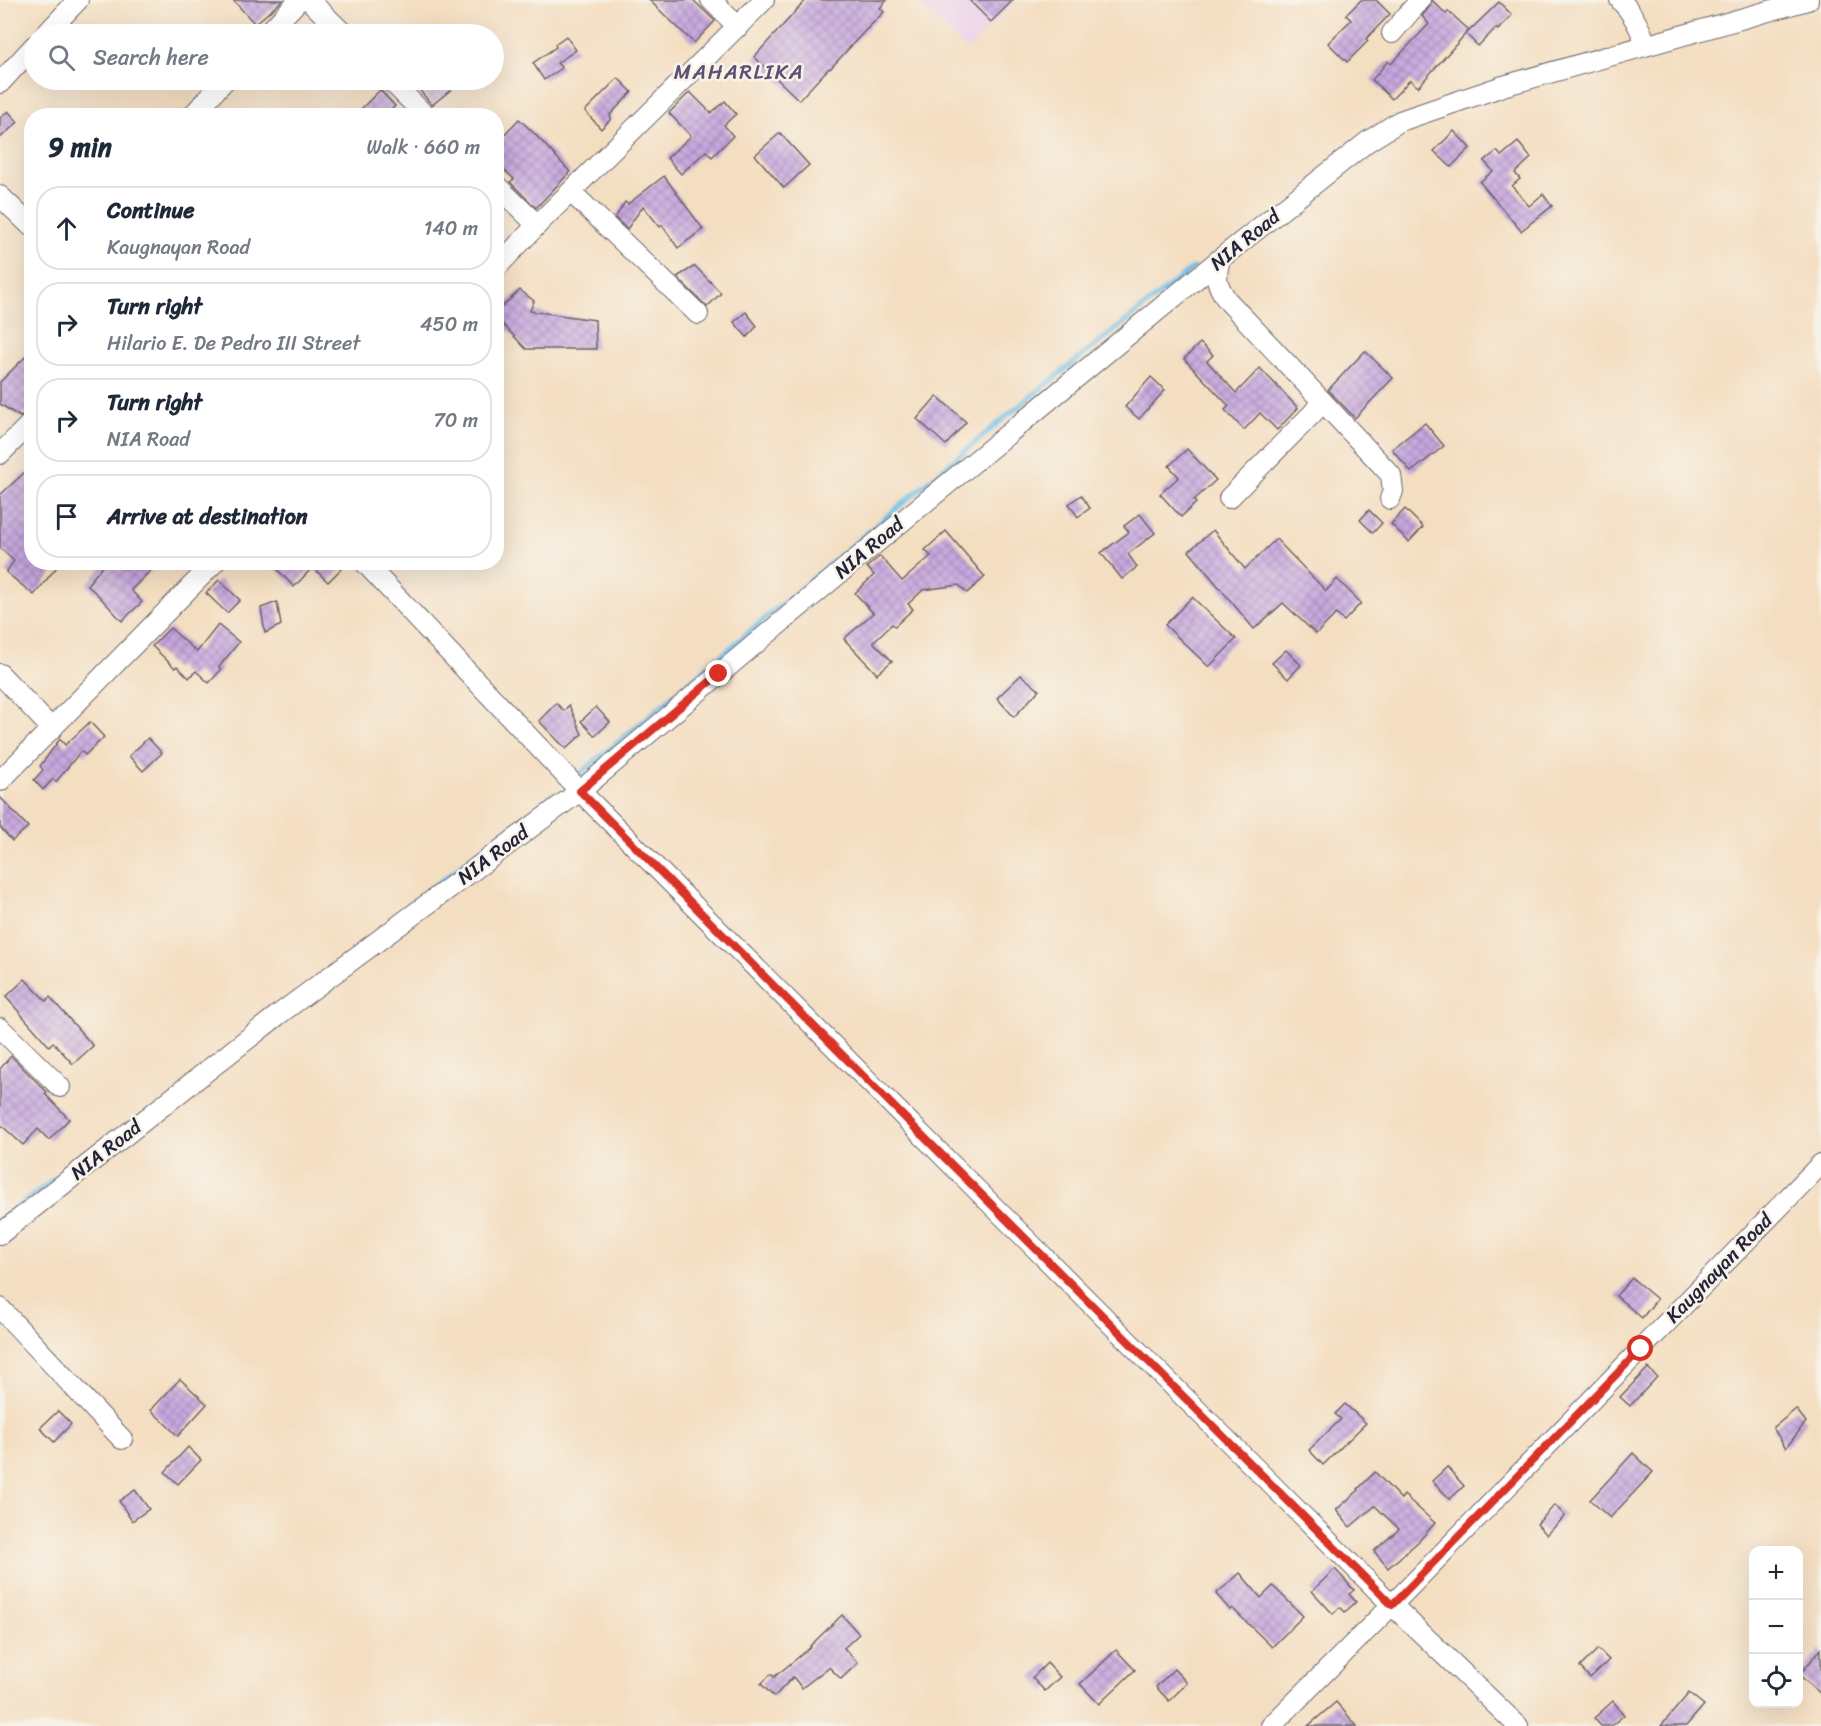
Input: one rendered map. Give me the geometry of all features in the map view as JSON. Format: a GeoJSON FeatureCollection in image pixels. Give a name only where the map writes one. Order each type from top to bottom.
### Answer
{"type":"FeatureCollection","features":[{"type":"Feature","properties":{"kind":"street"},"geometry":{"type":"LineString","coordinates":[[55,24],[78,0]]}},
{"type":"Feature","properties":{"kind":"street"},"geometry":{"type":"LineString","coordinates":[[276,24],[299,0]]}},
{"type":"Feature","properties":{"kind":"street"},"geometry":{"type":"LineString","coordinates":[[309,0],[334,24]]}},
{"type":"Feature","properties":{"kind":"street"},"geometry":{"type":"LineString","coordinates":[[711,0],[738,27]]}},
{"type":"Feature","properties":{"kind":"street"},"geometry":{"type":"LineString","coordinates":[[504,260],[764,0]]}},
{"type":"Feature","properties":{"kind":"street"},"geometry":{"type":"LineString","coordinates":[[1392,33],[1420,0]]}},
{"type":"Feature","properties":{"kind":"street"},"geometry":{"type":"LineString","coordinates":[[1620,0],[1628,8],[1643,37]]}},
{"type":"Feature","properties":{"kind":"street","name":"NIA Road"},"geometry":{"type":"LineString","coordinates":[[0,1234],[278,1015],[580,791],[1220,259],[1367,142],[1400,121],[1643,37],[1808,0]]}},
{"type":"Feature","properties":{"kind":"street"},"geometry":{"type":"LineString","coordinates":[[0,83],[24,57]]}},
{"type":"Feature","properties":{"kind":"street"},"geometry":{"type":"LineString","coordinates":[[199,108],[216,90]]}},
{"type":"Feature","properties":{"kind":"street"},"geometry":{"type":"LineString","coordinates":[[399,90],[415,108]]}},
{"type":"Feature","properties":{"kind":"street"},"geometry":{"type":"LineString","coordinates":[[571,192],[698,314]]}},
{"type":"Feature","properties":{"kind":"street"},"geometry":{"type":"LineString","coordinates":[[504,193],[537,225]]}},
{"type":"Feature","properties":{"kind":"street"},"geometry":{"type":"LineString","coordinates":[[0,196],[24,219]]}},
{"type":"Feature","properties":{"kind":"street"},"geometry":{"type":"LineString","coordinates":[[1220,259],[1216,272],[1218,286],[1227,300],[1391,475],[1393,491],[1390,499]]}},
{"type":"Feature","properties":{"kind":"street"},"geometry":{"type":"LineString","coordinates":[[1229,498],[1313,413],[1322,401]]}},
{"type":"Feature","properties":{"kind":"street"},"geometry":{"type":"LineString","coordinates":[[0,454],[24,430]]}},
{"type":"Feature","properties":{"kind":"street"},"geometry":{"type":"LineString","coordinates":[[0,781],[207,570]]}},
{"type":"Feature","properties":{"kind":"street"},"geometry":{"type":"LineString","coordinates":[[372,570],[580,791],[931,1145],[1392,1605],[1518,1726]]}},
{"type":"Feature","properties":{"kind":"street"},"geometry":{"type":"LineString","coordinates":[[0,674],[52,729]]}},
{"type":"Feature","properties":{"kind":"street"},"geometry":{"type":"LineString","coordinates":[[0,1028],[60,1087]]}},
{"type":"Feature","properties":{"kind":"street","name":"Kaugnayan Road"},"geometry":{"type":"LineString","coordinates":[[1271,1726],[1392,1605],[1821,1164]]}},
{"type":"Feature","properties":{"kind":"street"},"geometry":{"type":"LineString","coordinates":[[0,1308],[122,1439]]}},
{"type":"Feature","properties":{"kind":"shaded area"},"geometry":{"type":"Polygon","coordinates":[[[916,0],[1016,0],[967,50],[916,0]]]}},
{"type":"Feature","properties":{"kind":"building"},"geometry":{"type":"Polygon","coordinates":[[[233,0],[283,0],[255,24],[233,0]]]}},
{"type":"Feature","properties":{"kind":"building"},"geometry":{"type":"Polygon","coordinates":[[[649,0],[693,0],[715,21],[694,43],[649,0]]]}},
{"type":"Feature","properties":{"kind":"building"},"geometry":{"type":"Polygon","coordinates":[[[806,0],[887,0],[880,8],[884,12],[799,100],[754,57],[806,0]]]}},
{"type":"Feature","properties":{"kind":"building"},"geometry":{"type":"Polygon","coordinates":[[[969,0],[1013,0],[991,22],[969,0]]]}},
{"type":"Feature","properties":{"kind":"building"},"geometry":{"type":"Polygon","coordinates":[[[1361,0],[1376,0],[1390,14],[1347,62],[1328,43],[1351,20],[1346,15],[1361,0]]]}},
{"type":"Feature","properties":{"kind":"building"},"geometry":{"type":"Polygon","coordinates":[[[1432,0],[1446,14],[1448,11],[1469,30],[1418,87],[1410,80],[1392,99],[1372,80],[1388,61],[1391,64],[1429,24],[1422,16],[1432,0]]]}},
{"type":"Feature","properties":{"kind":"building"},"geometry":{"type":"Polygon","coordinates":[[[1499,2],[1512,15],[1478,46],[1466,34],[1499,2]]]}},
{"type":"Feature","properties":{"kind":"building"},"geometry":{"type":"Polygon","coordinates":[[[566,36],[576,50],[557,63],[562,68],[544,80],[533,63],[556,47],[555,44],[566,36]]]}},
{"type":"Feature","properties":{"kind":"building"},"geometry":{"type":"Polygon","coordinates":[[[618,78],[632,92],[610,115],[611,119],[601,129],[585,111],[618,78]]]}},
{"type":"Feature","properties":{"kind":"building"},"geometry":{"type":"Polygon","coordinates":[[[380,90],[395,106],[393,108],[362,108],[380,90]]]}},
{"type":"Feature","properties":{"kind":"building"},"geometry":{"type":"Polygon","coordinates":[[[419,90],[451,90],[432,105],[419,90]]]}},
{"type":"Feature","properties":{"kind":"building"},"geometry":{"type":"Polygon","coordinates":[[[690,92],[711,113],[725,101],[736,114],[724,125],[733,136],[712,157],[706,151],[681,174],[667,158],[691,136],[669,113],[690,92]]]}},
{"type":"Feature","properties":{"kind":"building"},"geometry":{"type":"Polygon","coordinates":[[[8,111],[18,122],[0,138],[0,118],[8,111]]]}},
{"type":"Feature","properties":{"kind":"building"},"geometry":{"type":"Polygon","coordinates":[[[519,119],[570,172],[536,208],[510,182],[514,179],[504,170],[504,135],[519,119]]]}},
{"type":"Feature","properties":{"kind":"building"},"geometry":{"type":"Polygon","coordinates":[[[1454,131],[1470,148],[1451,167],[1434,151],[1454,131]]]}},
{"type":"Feature","properties":{"kind":"building"},"geometry":{"type":"Polygon","coordinates":[[[780,133],[809,165],[784,188],[755,155],[780,133]]]}},
{"type":"Feature","properties":{"kind":"building"},"geometry":{"type":"Polygon","coordinates":[[[1518,142],[1531,158],[1515,173],[1520,179],[1512,186],[1529,206],[1543,194],[1552,206],[1521,231],[1480,182],[1493,171],[1484,161],[1497,151],[1501,156],[1518,142]]]}},
{"type":"Feature","properties":{"kind":"building"},"geometry":{"type":"Polygon","coordinates":[[[664,176],[703,229],[678,248],[662,225],[660,227],[643,206],[627,229],[615,218],[625,202],[628,204],[664,176]]]}},
{"type":"Feature","properties":{"kind":"building"},"geometry":{"type":"Polygon","coordinates":[[[695,266],[721,293],[707,307],[677,277],[695,266]]]}},
{"type":"Feature","properties":{"kind":"building"},"geometry":{"type":"Polygon","coordinates":[[[520,290],[534,301],[530,311],[595,320],[596,349],[526,349],[504,326],[504,305],[520,290]]]}},
{"type":"Feature","properties":{"kind":"building"},"geometry":{"type":"Polygon","coordinates":[[[746,312],[757,326],[747,337],[734,322],[746,312]]]}},
{"type":"Feature","properties":{"kind":"building"},"geometry":{"type":"Polygon","coordinates":[[[1200,343],[1213,355],[1207,361],[1236,393],[1260,368],[1298,408],[1277,430],[1260,413],[1244,430],[1225,410],[1229,406],[1184,359],[1200,343]]]}},
{"type":"Feature","properties":{"kind":"building"},"geometry":{"type":"Polygon","coordinates":[[[1365,351],[1393,378],[1355,418],[1328,390],[1365,351]]]}},
{"type":"Feature","properties":{"kind":"building"},"geometry":{"type":"Polygon","coordinates":[[[24,358],[24,415],[20,417],[0,404],[0,382],[24,358]]]}},
{"type":"Feature","properties":{"kind":"building"},"geometry":{"type":"Polygon","coordinates":[[[1151,377],[1165,390],[1139,419],[1125,407],[1151,377]]]}},
{"type":"Feature","properties":{"kind":"building"},"geometry":{"type":"Polygon","coordinates":[[[937,396],[966,422],[946,445],[917,419],[937,396]]]}},
{"type":"Feature","properties":{"kind":"building"},"geometry":{"type":"Polygon","coordinates":[[[1425,423],[1444,446],[1411,472],[1392,449],[1425,423]]]}},
{"type":"Feature","properties":{"kind":"building"},"geometry":{"type":"Polygon","coordinates":[[[1187,449],[1216,480],[1194,500],[1196,503],[1181,517],[1160,494],[1179,477],[1169,466],[1187,449]]]}},
{"type":"Feature","properties":{"kind":"building"},"geometry":{"type":"Polygon","coordinates":[[[24,473],[24,570],[54,570],[34,595],[6,572],[14,561],[0,548],[0,495],[24,473]]]}},
{"type":"Feature","properties":{"kind":"building"},"geometry":{"type":"Polygon","coordinates":[[[1081,495],[1090,508],[1078,517],[1069,504],[1081,495]]]}},
{"type":"Feature","properties":{"kind":"building"},"geometry":{"type":"Polygon","coordinates":[[[1405,509],[1423,527],[1409,542],[1391,524],[1405,509]]]}},
{"type":"Feature","properties":{"kind":"building"},"geometry":{"type":"Polygon","coordinates":[[[1369,510],[1382,523],[1373,533],[1360,520],[1369,510]]]}},
{"type":"Feature","properties":{"kind":"building"},"geometry":{"type":"Polygon","coordinates":[[[1140,514],[1155,533],[1128,554],[1137,567],[1122,579],[1101,553],[1129,532],[1124,526],[1140,514]]]}},
{"type":"Feature","properties":{"kind":"building"},"geometry":{"type":"Polygon","coordinates":[[[1213,530],[1245,569],[1276,539],[1326,591],[1337,579],[1361,603],[1344,621],[1336,614],[1316,634],[1283,603],[1254,629],[1189,551],[1213,530]]]}},
{"type":"Feature","properties":{"kind":"building"},"geometry":{"type":"Polygon","coordinates":[[[946,531],[985,577],[967,593],[959,585],[923,590],[908,604],[913,609],[873,642],[892,661],[877,674],[844,639],[873,613],[855,593],[874,575],[867,567],[880,556],[902,581],[931,556],[925,550],[946,531]]]}},
{"type":"Feature","properties":{"kind":"building"},"geometry":{"type":"Polygon","coordinates":[[[99,570],[151,570],[131,590],[142,602],[122,621],[87,585],[99,570]]]}},
{"type":"Feature","properties":{"kind":"building"},"geometry":{"type":"Polygon","coordinates":[[[278,570],[310,570],[294,587],[278,570]]]}},
{"type":"Feature","properties":{"kind":"building"},"geometry":{"type":"Polygon","coordinates":[[[315,570],[340,570],[328,582],[315,570]]]}},
{"type":"Feature","properties":{"kind":"building"},"geometry":{"type":"Polygon","coordinates":[[[219,580],[240,600],[227,613],[206,593],[219,580]]]}},
{"type":"Feature","properties":{"kind":"building"},"geometry":{"type":"Polygon","coordinates":[[[1192,597],[1236,639],[1209,667],[1165,625],[1192,597]]]}},
{"type":"Feature","properties":{"kind":"building"},"geometry":{"type":"Polygon","coordinates":[[[277,602],[281,625],[265,633],[261,608],[277,602]]]}},
{"type":"Feature","properties":{"kind":"building"},"geometry":{"type":"Polygon","coordinates":[[[218,625],[239,642],[219,667],[221,670],[209,683],[196,671],[189,678],[152,646],[170,628],[197,652],[218,625]]]}},
{"type":"Feature","properties":{"kind":"building"},"geometry":{"type":"Polygon","coordinates":[[[1286,650],[1301,665],[1288,679],[1272,663],[1286,650]]]}},
{"type":"Feature","properties":{"kind":"building"},"geometry":{"type":"Polygon","coordinates":[[[1021,675],[1039,690],[1014,717],[997,698],[1021,675]]]}},
{"type":"Feature","properties":{"kind":"building"},"geometry":{"type":"Polygon","coordinates":[[[556,703],[564,711],[569,705],[582,734],[566,749],[539,721],[556,703]]]}},
{"type":"Feature","properties":{"kind":"building"},"geometry":{"type":"Polygon","coordinates":[[[596,707],[610,722],[595,736],[581,721],[596,707]]]}},
{"type":"Feature","properties":{"kind":"building"},"geometry":{"type":"Polygon","coordinates":[[[90,722],[104,737],[85,755],[81,751],[56,782],[53,779],[43,790],[34,780],[43,770],[40,766],[60,739],[65,745],[90,722]]]}},
{"type":"Feature","properties":{"kind":"building"},"geometry":{"type":"Polygon","coordinates":[[[148,738],[162,753],[143,771],[129,756],[148,738]]]}},
{"type":"Feature","properties":{"kind":"building"},"geometry":{"type":"Polygon","coordinates":[[[0,797],[28,827],[12,841],[0,827],[0,797]]]}},
{"type":"Feature","properties":{"kind":"building"},"geometry":{"type":"Polygon","coordinates":[[[25,979],[46,1001],[50,997],[93,1046],[73,1064],[53,1042],[49,1046],[6,997],[25,979]]]}},
{"type":"Feature","properties":{"kind":"building"},"geometry":{"type":"Polygon","coordinates":[[[11,1056],[47,1092],[45,1094],[69,1119],[49,1140],[38,1129],[23,1145],[0,1124],[0,1069],[11,1056]]]}},
{"type":"Feature","properties":{"kind":"building"},"geometry":{"type":"Polygon","coordinates":[[[1632,1278],[1657,1299],[1642,1318],[1616,1296],[1632,1278]]]}},
{"type":"Feature","properties":{"kind":"building"},"geometry":{"type":"Polygon","coordinates":[[[1648,1368],[1657,1377],[1630,1406],[1620,1397],[1648,1368]]]}},
{"type":"Feature","properties":{"kind":"building"},"geometry":{"type":"Polygon","coordinates":[[[180,1379],[207,1404],[178,1436],[151,1410],[180,1379]]]}},
{"type":"Feature","properties":{"kind":"building"},"geometry":{"type":"Polygon","coordinates":[[[1345,1404],[1366,1423],[1323,1465],[1309,1450],[1341,1419],[1335,1414],[1345,1404]]]}},
{"type":"Feature","properties":{"kind":"building"},"geometry":{"type":"Polygon","coordinates":[[[1796,1409],[1806,1422],[1786,1448],[1773,1428],[1796,1409]]]}},
{"type":"Feature","properties":{"kind":"building"},"geometry":{"type":"Polygon","coordinates":[[[58,1411],[71,1424],[54,1442],[40,1428],[58,1411]]]}},
{"type":"Feature","properties":{"kind":"building"},"geometry":{"type":"Polygon","coordinates":[[[188,1447],[201,1460],[178,1484],[165,1472],[188,1447]]]}},
{"type":"Feature","properties":{"kind":"building"},"geometry":{"type":"Polygon","coordinates":[[[1633,1453],[1653,1472],[1610,1518],[1590,1500],[1633,1453]]]}},
{"type":"Feature","properties":{"kind":"building"},"geometry":{"type":"Polygon","coordinates":[[[1447,1467],[1464,1486],[1450,1499],[1432,1481],[1447,1467]]]}},
{"type":"Feature","properties":{"kind":"building"},"geometry":{"type":"Polygon","coordinates":[[[1375,1472],[1401,1499],[1404,1495],[1435,1523],[1419,1541],[1388,1568],[1374,1551],[1399,1529],[1375,1506],[1350,1527],[1336,1510],[1375,1472]]]}},
{"type":"Feature","properties":{"kind":"building"},"geometry":{"type":"Polygon","coordinates":[[[135,1490],[149,1509],[132,1521],[119,1501],[135,1490]]]}},
{"type":"Feature","properties":{"kind":"building"},"geometry":{"type":"Polygon","coordinates":[[[1555,1505],[1565,1516],[1547,1535],[1537,1524],[1555,1505]]]}},
{"type":"Feature","properties":{"kind":"building"},"geometry":{"type":"Polygon","coordinates":[[[1335,1569],[1354,1590],[1349,1594],[1356,1602],[1345,1612],[1340,1607],[1333,1614],[1312,1591],[1335,1569]]]}},
{"type":"Feature","properties":{"kind":"building"},"geometry":{"type":"Polygon","coordinates":[[[1240,1573],[1261,1598],[1273,1586],[1303,1616],[1272,1647],[1232,1608],[1230,1610],[1216,1594],[1240,1573]]]}},
{"type":"Feature","properties":{"kind":"building"},"geometry":{"type":"Polygon","coordinates":[[[842,1615],[859,1634],[844,1648],[858,1663],[841,1679],[829,1667],[802,1688],[793,1677],[774,1697],[761,1684],[771,1674],[774,1677],[811,1647],[842,1615]]]}},
{"type":"Feature","properties":{"kind":"building"},"geometry":{"type":"Polygon","coordinates":[[[1598,1649],[1609,1660],[1590,1678],[1580,1667],[1598,1649]]]}},
{"type":"Feature","properties":{"kind":"building"},"geometry":{"type":"Polygon","coordinates":[[[1821,1649],[1821,1694],[1803,1678],[1803,1670],[1821,1649]]]}},
{"type":"Feature","properties":{"kind":"building"},"geometry":{"type":"Polygon","coordinates":[[[1116,1650],[1135,1670],[1099,1704],[1080,1684],[1116,1650]]]}},
{"type":"Feature","properties":{"kind":"building"},"geometry":{"type":"Polygon","coordinates":[[[1047,1663],[1060,1677],[1045,1691],[1032,1678],[1047,1663]]]}},
{"type":"Feature","properties":{"kind":"building"},"geometry":{"type":"Polygon","coordinates":[[[1174,1669],[1187,1683],[1169,1701],[1156,1687],[1174,1669]]]}},
{"type":"Feature","properties":{"kind":"building"},"geometry":{"type":"Polygon","coordinates":[[[1689,1693],[1704,1705],[1686,1726],[1661,1726],[1689,1693]]]}},
{"type":"Feature","properties":{"kind":"building"},"geometry":{"type":"Polygon","coordinates":[[[1613,1701],[1624,1715],[1611,1726],[1601,1726],[1594,1718],[1613,1701]]]}},
{"type":"Feature","properties":{"kind":"building"},"geometry":{"type":"Polygon","coordinates":[[[1336,1702],[1357,1726],[1308,1726],[1336,1702]]]}},
{"type":"Feature","properties":{"kind":"waterway"},"geometry":{"type":"LineString","coordinates":[[581,773],[1009,414],[1193,268]]}},
{"type":"Feature","properties":{"kind":"waterway"},"geometry":{"type":"LineString","coordinates":[[410,905],[554,794]]}},
{"type":"Feature","properties":{"kind":"waterway"},"geometry":{"type":"LineString","coordinates":[[0,1221],[53,1180]]}},
{"type":"Feature","properties":{"kind":"district","name":"MAHARLIKA"},"geometry":{"type":"Point","coordinates":[739,72]}},
{"type":"Feature","properties":{"kind":"route"},"geometry":{"type":"LineString","coordinates":[[719,674],[580,791],[1392,1605],[1641,1349]]}}]}
